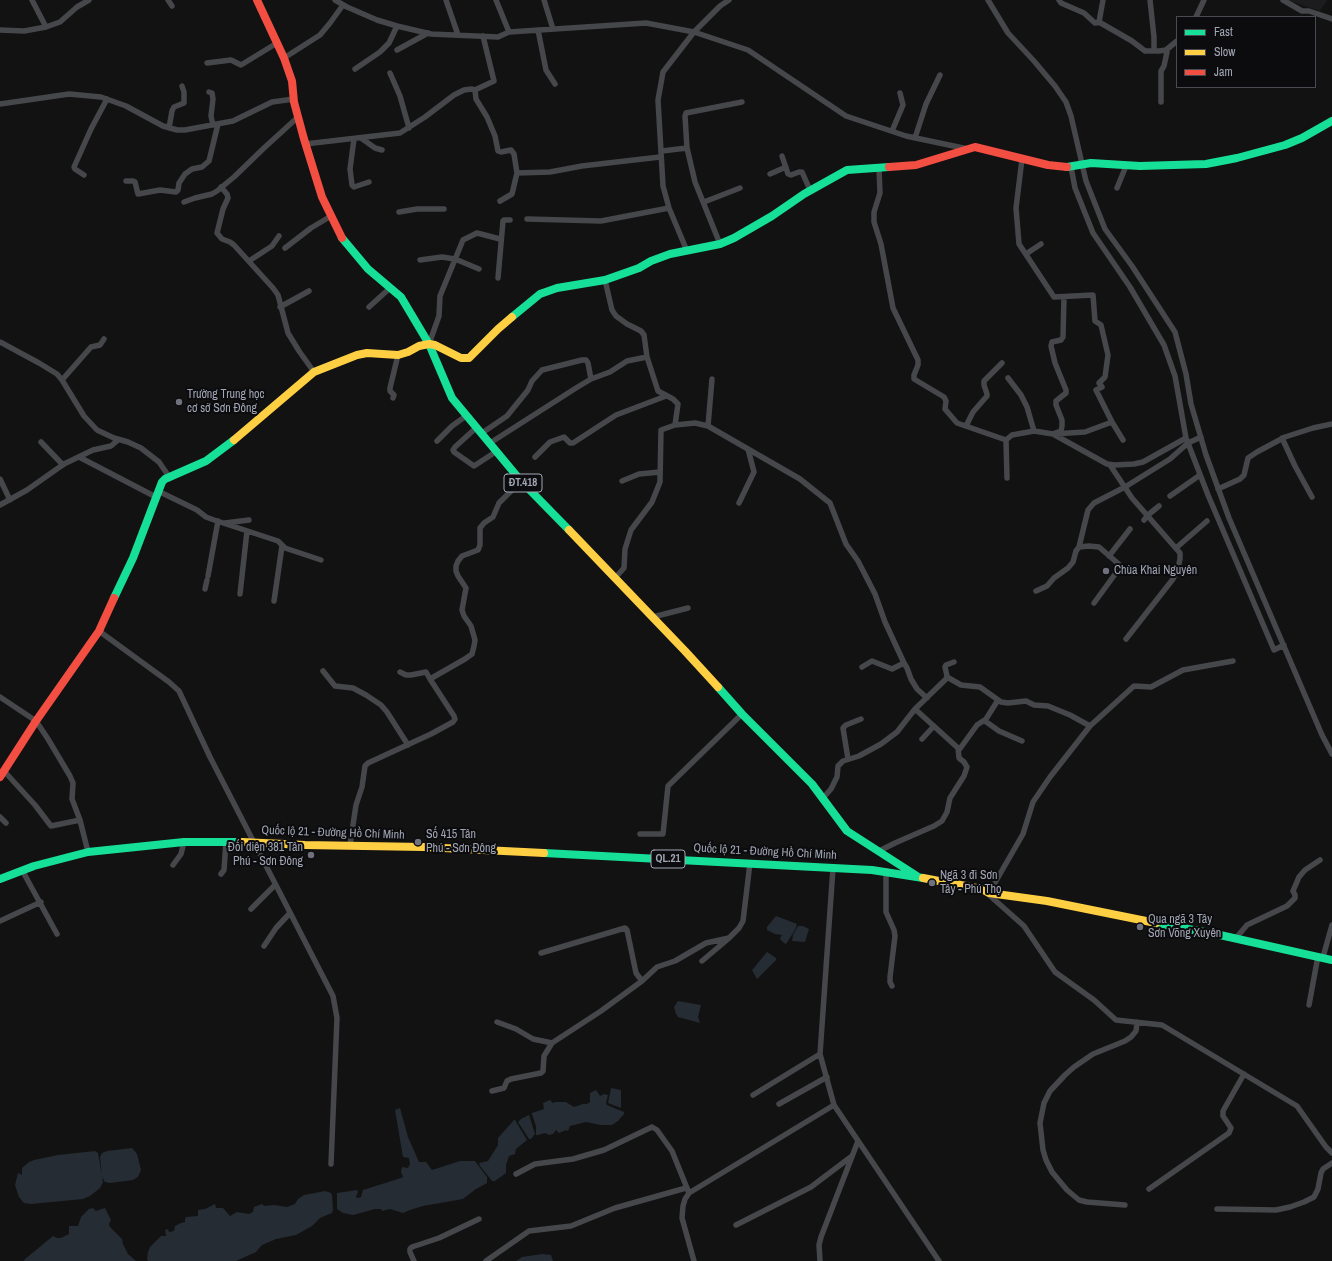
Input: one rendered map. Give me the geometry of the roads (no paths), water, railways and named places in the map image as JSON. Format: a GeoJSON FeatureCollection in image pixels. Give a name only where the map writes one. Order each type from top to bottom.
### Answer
{"type":"FeatureCollection","features":[{"type":"Feature","properties":{"kind":"main road","name":"ĐT.418"},"geometry":{"type":"LineString","coordinates":[[257,0],[284,58],[292,81],[294,99],[305,144],[322,197],[340,235],[368,269],[401,297],[429,344],[452,398],[521,481],[653,617],[742,714],[812,784],[847,831],[919,877]]}},
{"type":"Feature","properties":{"kind":"main road"},"geometry":{"type":"LineString","coordinates":[[2,774],[36,721],[98,631],[133,558],[162,482],[206,461],[227,446],[314,372],[357,355],[367,353],[398,354],[429,344],[435,345],[461,358],[469,358],[498,329],[540,294],[557,288],[605,280],[639,268],[651,261],[670,254],[687,252],[720,244],[734,238],[772,216],[810,190],[847,170],[916,165],[968,149],[983,148],[1048,166],[1076,166],[1091,164],[1126,166],[1206,164],[1285,145],[1302,138],[1332,121]]}},
{"type":"Feature","properties":{"kind":"main road","name":"Quốc lộ 21 - Đường Hồ Chí Minh"},"geometry":{"type":"LineString","coordinates":[[0,878],[22,870],[88,852],[184,842],[226,841],[350,846],[423,847],[833,868],[886,872],[919,877],[1236,938],[1332,960]]}},
{"type":"Feature","properties":{"kind":"street"},"geometry":{"type":"LineString","coordinates":[[32,0],[46,27]]}},
{"type":"Feature","properties":{"kind":"street"},"geometry":{"type":"LineString","coordinates":[[0,30],[24,31],[46,27],[60,22],[77,7],[89,0]]}},
{"type":"Feature","properties":{"kind":"street"},"geometry":{"type":"LineString","coordinates":[[168,0],[172,6]]}},
{"type":"Feature","properties":{"kind":"street"},"geometry":{"type":"LineString","coordinates":[[335,0],[377,20],[428,33],[498,37],[509,32],[646,23],[694,32],[748,50],[846,116],[915,138],[968,149]]}},
{"type":"Feature","properties":{"kind":"street"},"geometry":{"type":"LineString","coordinates":[[446,0],[458,35]]}},
{"type":"Feature","properties":{"kind":"street"},"geometry":{"type":"LineString","coordinates":[[496,0],[509,32]]}},
{"type":"Feature","properties":{"kind":"street"},"geometry":{"type":"LineString","coordinates":[[544,0],[553,29]]}},
{"type":"Feature","properties":{"kind":"street"},"geometry":{"type":"LineString","coordinates":[[687,252],[669,208],[663,186],[658,100],[662,72],[694,32],[720,6],[729,0]]}},
{"type":"Feature","properties":{"kind":"street"},"geometry":{"type":"LineString","coordinates":[[988,0],[1008,33],[1034,61],[1066,102],[1071,116],[1076,166],[1075,188],[1093,233],[1130,287],[1164,345],[1175,376],[1187,440],[1200,475],[1274,650],[1284,645]]}},
{"type":"Feature","properties":{"kind":"street"},"geometry":{"type":"LineString","coordinates":[[1058,0],[1061,3],[1084,13],[1095,23],[1099,22],[1132,41],[1145,51],[1166,50],[1176,42]]}},
{"type":"Feature","properties":{"kind":"street"},"geometry":{"type":"LineString","coordinates":[[1099,22],[1103,0]]}},
{"type":"Feature","properties":{"kind":"street"},"geometry":{"type":"LineString","coordinates":[[1150,0],[1154,51]]}},
{"type":"Feature","properties":{"kind":"street"},"geometry":{"type":"LineString","coordinates":[[1196,16],[1204,0]]}},
{"type":"Feature","properties":{"kind":"street"},"geometry":{"type":"LineString","coordinates":[[1283,0],[1302,11],[1309,11],[1332,19]]}},
{"type":"Feature","properties":{"kind":"street"},"geometry":{"type":"LineString","coordinates":[[284,58],[320,35],[343,5]]}},
{"type":"Feature","properties":{"kind":"street"},"geometry":{"type":"LineString","coordinates":[[1300,16],[1302,11]]}},
{"type":"Feature","properties":{"kind":"street"},"geometry":{"type":"LineString","coordinates":[[355,70],[380,52],[389,43],[397,26]]}},
{"type":"Feature","properties":{"kind":"street"},"geometry":{"type":"LineString","coordinates":[[538,30],[546,70],[555,84]]}},
{"type":"Feature","properties":{"kind":"street"},"geometry":{"type":"LineString","coordinates":[[397,50],[428,33]]}},
{"type":"Feature","properties":{"kind":"street"},"geometry":{"type":"LineString","coordinates":[[305,144],[400,133],[426,117],[454,95],[464,90],[475,90],[494,81],[483,36]]}},
{"type":"Feature","properties":{"kind":"street"},"geometry":{"type":"LineString","coordinates":[[207,63],[232,60],[241,64],[278,43]]}},
{"type":"Feature","properties":{"kind":"street"},"geometry":{"type":"LineString","coordinates":[[1161,102],[1161,71],[1164,66],[1167,52],[1166,50]]}},
{"type":"Feature","properties":{"kind":"street"},"geometry":{"type":"LineString","coordinates":[[390,73],[400,96],[409,128]]}},
{"type":"Feature","properties":{"kind":"street"},"geometry":{"type":"LineString","coordinates":[[915,138],[926,104],[940,75]]}},
{"type":"Feature","properties":{"kind":"street"},"geometry":{"type":"LineString","coordinates":[[168,128],[174,107],[184,103],[184,92],[182,86]]}},
{"type":"Feature","properties":{"kind":"street"},"geometry":{"type":"LineString","coordinates":[[475,90],[476,99],[487,117],[495,136],[498,151],[513,151],[517,173],[512,194],[500,200]]}},
{"type":"Feature","properties":{"kind":"street"},"geometry":{"type":"LineString","coordinates":[[126,182],[135,182],[138,194],[160,190],[176,192],[178,190],[179,183],[185,174],[209,161],[216,125],[211,116],[213,99],[212,93],[209,92]]}},
{"type":"Feature","properties":{"kind":"street"},"geometry":{"type":"LineString","coordinates":[[892,131],[903,104],[900,93]]}},
{"type":"Feature","properties":{"kind":"street"},"geometry":{"type":"LineString","coordinates":[[0,104],[69,94],[89,96],[107,99],[126,106],[168,128],[185,130],[216,125],[241,118],[272,102],[294,99]]}},
{"type":"Feature","properties":{"kind":"street"},"geometry":{"type":"LineString","coordinates":[[84,175],[75,169],[74,166],[107,99]]}},
{"type":"Feature","properties":{"kind":"street"},"geometry":{"type":"LineString","coordinates":[[720,244],[695,182],[687,148],[685,116],[686,113],[742,102]]}},
{"type":"Feature","properties":{"kind":"street"},"geometry":{"type":"LineString","coordinates":[[184,202],[212,194],[222,187],[298,117]]}},
{"type":"Feature","properties":{"kind":"street"},"geometry":{"type":"LineString","coordinates":[[361,138],[375,148],[382,150]]}},
{"type":"Feature","properties":{"kind":"street"},"geometry":{"type":"LineString","coordinates":[[354,139],[350,169],[352,185],[354,187],[369,182]]}},
{"type":"Feature","properties":{"kind":"street"},"geometry":{"type":"LineString","coordinates":[[517,173],[550,172],[661,154],[687,148]]}},
{"type":"Feature","properties":{"kind":"street"},"geometry":{"type":"LineString","coordinates":[[782,156],[788,174],[791,175],[802,172],[810,190]]}},
{"type":"Feature","properties":{"kind":"street"},"geometry":{"type":"LineString","coordinates":[[1022,159],[1016,208],[1019,244],[1054,297],[1093,295],[1095,321],[1100,325],[1108,355],[1105,377],[1099,383],[1102,387],[1096,390],[1123,440]]}},
{"type":"Feature","properties":{"kind":"street"},"geometry":{"type":"LineString","coordinates":[[1076,166],[1105,229],[1132,266],[1175,332],[1186,374],[1191,404],[1218,489],[1322,735],[1332,754]]}},
{"type":"Feature","properties":{"kind":"street"},"geometry":{"type":"LineString","coordinates":[[1117,188],[1126,166]]}},
{"type":"Feature","properties":{"kind":"street"},"geometry":{"type":"LineString","coordinates":[[770,174],[786,167]]}},
{"type":"Feature","properties":{"kind":"street"},"geometry":{"type":"LineString","coordinates":[[879,168],[880,193],[874,212],[874,222],[881,244],[893,308],[918,360],[914,379],[944,397],[946,401],[944,407],[956,423],[1006,440]]}},
{"type":"Feature","properties":{"kind":"street"},"geometry":{"type":"LineString","coordinates":[[222,187],[228,198],[223,209],[217,233],[222,239],[230,242],[249,261],[278,295],[290,337],[314,372]]}},
{"type":"Feature","properties":{"kind":"street"},"geometry":{"type":"LineString","coordinates":[[704,202],[740,188]]}},
{"type":"Feature","properties":{"kind":"street"},"geometry":{"type":"LineString","coordinates":[[527,219],[601,221],[669,208]]}},
{"type":"Feature","properties":{"kind":"street"},"geometry":{"type":"LineString","coordinates":[[399,212],[417,209],[444,209]]}},
{"type":"Feature","properties":{"kind":"street"},"geometry":{"type":"LineString","coordinates":[[285,248],[311,228],[331,216]]}},
{"type":"Feature","properties":{"kind":"street"},"geometry":{"type":"LineString","coordinates":[[498,278],[500,239],[503,220],[510,220]]}},
{"type":"Feature","properties":{"kind":"street"},"geometry":{"type":"LineString","coordinates":[[429,344],[439,316],[440,296],[463,240],[477,233],[500,239]]}},
{"type":"Feature","properties":{"kind":"street"},"geometry":{"type":"LineString","coordinates":[[249,261],[272,246],[279,236]]}},
{"type":"Feature","properties":{"kind":"street"},"geometry":{"type":"LineString","coordinates":[[1026,254],[1041,244]]}},
{"type":"Feature","properties":{"kind":"street"},"geometry":{"type":"LineString","coordinates":[[420,260],[442,257],[455,259],[479,269]]}},
{"type":"Feature","properties":{"kind":"street"},"geometry":{"type":"LineString","coordinates":[[605,280],[612,310],[616,316],[627,324],[641,331],[645,339],[647,357],[658,391],[673,399],[678,404],[675,425]]}},
{"type":"Feature","properties":{"kind":"street"},"geometry":{"type":"LineString","coordinates":[[369,307],[390,288]]}},
{"type":"Feature","properties":{"kind":"street"},"geometry":{"type":"LineString","coordinates":[[280,306],[309,291]]}},
{"type":"Feature","properties":{"kind":"street"},"geometry":{"type":"LineString","coordinates":[[1053,434],[1061,431],[1062,426],[1062,420],[1056,405],[1056,401],[1066,393],[1055,363],[1051,346],[1052,342],[1062,340],[1063,337],[1064,296]]}},
{"type":"Feature","properties":{"kind":"street"},"geometry":{"type":"LineString","coordinates":[[62,380],[91,347],[100,345],[104,339]]}},
{"type":"Feature","properties":{"kind":"street"},"geometry":{"type":"LineString","coordinates":[[0,342],[40,363],[53,372],[62,380],[72,398],[90,424],[104,434],[135,445],[153,456],[170,478]]}},
{"type":"Feature","properties":{"kind":"street"},"geometry":{"type":"LineString","coordinates":[[393,398],[394,395],[390,391],[390,388],[398,354]]}},
{"type":"Feature","properties":{"kind":"street"},"geometry":{"type":"LineString","coordinates":[[490,443],[591,379],[610,372],[627,361],[647,357]]}},
{"type":"Feature","properties":{"kind":"street"},"geometry":{"type":"LineString","coordinates":[[497,451],[474,466],[453,450],[455,447],[480,430],[507,416],[542,370],[586,360],[591,379]]}},
{"type":"Feature","properties":{"kind":"street"},"geometry":{"type":"LineString","coordinates":[[966,426],[973,412],[987,396],[983,384],[984,381],[1002,363]]}},
{"type":"Feature","properties":{"kind":"street"},"geometry":{"type":"LineString","coordinates":[[1008,378],[1021,395],[1028,408],[1034,431]]}},
{"type":"Feature","properties":{"kind":"street"},"geometry":{"type":"LineString","coordinates":[[708,426],[712,379]]}},
{"type":"Feature","properties":{"kind":"street"},"geometry":{"type":"LineString","coordinates":[[535,457],[550,442],[564,437],[570,443],[573,443],[616,415],[666,396]]}},
{"type":"Feature","properties":{"kind":"street"},"geometry":{"type":"LineString","coordinates":[[437,441],[452,426],[466,416]]}},
{"type":"Feature","properties":{"kind":"street"},"geometry":{"type":"LineString","coordinates":[[1006,440],[1012,435],[1034,431],[1053,434],[1085,432],[1112,422]]}},
{"type":"Feature","properties":{"kind":"street"},"geometry":{"type":"LineString","coordinates":[[615,578],[624,568],[625,549],[631,530],[652,502],[660,482],[661,430],[675,425],[695,423],[708,426],[800,479],[830,503],[846,544],[858,561],[875,594],[911,679],[917,689],[927,698]]}},
{"type":"Feature","properties":{"kind":"street"},"geometry":{"type":"LineString","coordinates":[[1218,489],[1240,479],[1244,475],[1246,464],[1250,457],[1282,438],[1332,424]]}},
{"type":"Feature","properties":{"kind":"street"},"geometry":{"type":"LineString","coordinates":[[1053,434],[1110,465],[1146,517],[1180,553],[1180,559],[1173,578],[1126,639]]}},
{"type":"Feature","properties":{"kind":"street"},"geometry":{"type":"LineString","coordinates":[[1110,465],[1143,462],[1187,440],[1201,437]]}},
{"type":"Feature","properties":{"kind":"street"},"geometry":{"type":"LineString","coordinates":[[1282,438],[1294,466],[1312,497]]}},
{"type":"Feature","properties":{"kind":"street"},"geometry":{"type":"LineString","coordinates":[[0,505],[63,465],[93,450],[111,446],[118,440]]}},
{"type":"Feature","properties":{"kind":"street"},"geometry":{"type":"LineString","coordinates":[[1006,440],[1007,478]]}},
{"type":"Feature","properties":{"kind":"street"},"geometry":{"type":"LineString","coordinates":[[1036,591],[1047,586],[1073,562],[1076,551],[1079,547],[1088,510],[1094,503],[1125,487],[1170,459],[1187,440]]}},
{"type":"Feature","properties":{"kind":"street"},"geometry":{"type":"LineString","coordinates":[[41,442],[63,465]]}},
{"type":"Feature","properties":{"kind":"street"},"geometry":{"type":"LineString","coordinates":[[739,503],[754,472],[748,449]]}},
{"type":"Feature","properties":{"kind":"street"},"geometry":{"type":"LineString","coordinates":[[79,457],[157,494],[197,510],[206,517],[278,541],[282,546],[321,560]]}},
{"type":"Feature","properties":{"kind":"street"},"geometry":{"type":"LineString","coordinates":[[622,481],[639,474],[660,472]]}},
{"type":"Feature","properties":{"kind":"street"},"geometry":{"type":"LineString","coordinates":[[1170,496],[1200,475]]}},
{"type":"Feature","properties":{"kind":"street"},"geometry":{"type":"LineString","coordinates":[[0,479],[10,500]]}},
{"type":"Feature","properties":{"kind":"street"},"geometry":{"type":"LineString","coordinates":[[430,678],[472,654],[474,646],[472,626],[464,616],[462,610],[466,588],[458,576],[456,566],[462,556],[478,550],[480,545],[480,528],[484,523],[493,517],[499,503],[521,481]]}},
{"type":"Feature","properties":{"kind":"street"},"geometry":{"type":"LineString","coordinates":[[1146,517],[1159,506]]}},
{"type":"Feature","properties":{"kind":"street"},"geometry":{"type":"LineString","coordinates":[[225,523],[249,520]]}},
{"type":"Feature","properties":{"kind":"street"},"geometry":{"type":"LineString","coordinates":[[204,589],[218,521]]}},
{"type":"Feature","properties":{"kind":"street"},"geometry":{"type":"LineString","coordinates":[[1176,548],[1207,521]]}},
{"type":"Feature","properties":{"kind":"street"},"geometry":{"type":"LineString","coordinates":[[1109,556],[1130,529]]}},
{"type":"Feature","properties":{"kind":"street"},"geometry":{"type":"LineString","coordinates":[[240,594],[248,531]]}},
{"type":"Feature","properties":{"kind":"street"},"geometry":{"type":"LineString","coordinates":[[274,601],[282,546]]}},
{"type":"Feature","properties":{"kind":"street"},"geometry":{"type":"LineString","coordinates":[[1079,547],[1099,547],[1121,566],[1094,603]]}},
{"type":"Feature","properties":{"kind":"street"},"geometry":{"type":"LineString","coordinates":[[653,617],[688,608]]}},
{"type":"Feature","properties":{"kind":"street"},"geometry":{"type":"LineString","coordinates":[[98,631],[169,682],[179,691],[210,757],[333,996],[337,1010],[331,1164]]}},
{"type":"Feature","properties":{"kind":"street"},"geometry":{"type":"LineString","coordinates":[[862,666],[872,661],[892,669],[904,663]]}},
{"type":"Feature","properties":{"kind":"street"},"geometry":{"type":"LineString","coordinates":[[1232,661],[1183,670],[1151,687],[1134,686],[1090,726],[1050,777],[1033,802],[1023,834],[986,891],[1024,926],[1055,972],[1094,1000],[1116,1020],[1162,1025],[1297,1106],[1326,1147],[1332,1153]]}},
{"type":"Feature","properties":{"kind":"street"},"geometry":{"type":"LineString","coordinates":[[954,662],[945,666],[947,677],[961,685],[980,687],[1001,702],[1008,703],[1026,701],[1034,706],[1048,706],[1070,715],[1090,726]]}},
{"type":"Feature","properties":{"kind":"street"},"geometry":{"type":"LineString","coordinates":[[322,671],[335,686],[353,688],[381,705],[388,712],[408,745]]}},
{"type":"Feature","properties":{"kind":"street"},"geometry":{"type":"LineString","coordinates":[[350,846],[354,816],[368,763],[439,730],[453,722],[455,719],[426,672],[415,675],[406,675],[400,672]]}},
{"type":"Feature","properties":{"kind":"street"},"geometry":{"type":"LineString","coordinates":[[823,798],[831,789],[837,777],[838,766],[843,761],[859,756],[897,732],[915,708],[947,677]]}},
{"type":"Feature","properties":{"kind":"street"},"geometry":{"type":"LineString","coordinates":[[0,697],[36,721],[72,779],[72,798],[80,820],[88,852]]}},
{"type":"Feature","properties":{"kind":"street"},"geometry":{"type":"LineString","coordinates":[[879,851],[942,821],[947,812],[950,798],[964,776],[967,767],[959,758],[959,750],[977,725],[985,721],[998,700]]}},
{"type":"Feature","properties":{"kind":"street"},"geometry":{"type":"LineString","coordinates":[[915,708],[959,750]]}},
{"type":"Feature","properties":{"kind":"street"},"geometry":{"type":"LineString","coordinates":[[640,834],[663,834],[668,786],[742,714]]}},
{"type":"Feature","properties":{"kind":"street"},"geometry":{"type":"LineString","coordinates":[[848,760],[844,728],[846,724],[861,719]]}},
{"type":"Feature","properties":{"kind":"street"},"geometry":{"type":"LineString","coordinates":[[985,721],[999,731],[1022,741]]}},
{"type":"Feature","properties":{"kind":"street"},"geometry":{"type":"LineString","coordinates":[[922,739],[934,726]]}},
{"type":"Feature","properties":{"kind":"street"},"geometry":{"type":"LineString","coordinates":[[2,774],[35,805],[51,826],[80,820]]}},
{"type":"Feature","properties":{"kind":"street"},"geometry":{"type":"LineString","coordinates":[[0,817],[6,823]]}},
{"type":"Feature","properties":{"kind":"street"},"geometry":{"type":"LineString","coordinates":[[221,874],[224,870],[226,841]]}},
{"type":"Feature","properties":{"kind":"street"},"geometry":{"type":"LineString","coordinates":[[173,865],[181,854],[184,842]]}},
{"type":"Feature","properties":{"kind":"street"},"geometry":{"type":"LineString","coordinates":[[1236,938],[1247,925],[1287,906],[1295,898],[1293,892],[1299,877],[1304,870],[1320,860]]}},
{"type":"Feature","properties":{"kind":"street"},"geometry":{"type":"LineString","coordinates":[[702,961],[729,938],[739,928],[743,921],[750,863]]}},
{"type":"Feature","properties":{"kind":"street"},"geometry":{"type":"LineString","coordinates":[[833,868],[820,1054],[834,1105],[939,1261]]}},
{"type":"Feature","properties":{"kind":"street"},"geometry":{"type":"LineString","coordinates":[[22,870],[58,934]]}},
{"type":"Feature","properties":{"kind":"street"},"geometry":{"type":"LineString","coordinates":[[886,872],[886,912],[895,936],[890,977],[892,986]]}},
{"type":"Feature","properties":{"kind":"street"},"geometry":{"type":"LineString","coordinates":[[251,909],[275,885]]}},
{"type":"Feature","properties":{"kind":"street"},"geometry":{"type":"LineString","coordinates":[[0,921],[41,902]]}},
{"type":"Feature","properties":{"kind":"street"},"geometry":{"type":"LineString","coordinates":[[264,946],[276,928],[290,913]]}},
{"type":"Feature","properties":{"kind":"street"},"geometry":{"type":"LineString","coordinates":[[1309,1005],[1320,957],[1332,925]]}},
{"type":"Feature","properties":{"kind":"street"},"geometry":{"type":"LineString","coordinates":[[541,953],[625,928],[627,930],[636,973],[642,981]]}},
{"type":"Feature","properties":{"kind":"street"},"geometry":{"type":"LineString","coordinates":[[492,1091],[504,1088],[507,1081],[511,1079],[541,1073],[543,1070],[544,1056],[552,1043],[601,1011],[642,981],[659,966],[675,961],[706,944],[729,938]]}},
{"type":"Feature","properties":{"kind":"street"},"geometry":{"type":"LineString","coordinates":[[497,1022],[516,1029],[533,1039],[552,1043]]}},
{"type":"Feature","properties":{"kind":"street"},"geometry":{"type":"LineString","coordinates":[[1125,1205],[1086,1202],[1079,1200],[1067,1190],[1052,1172],[1046,1160],[1043,1150],[1040,1123],[1044,1103],[1050,1091],[1065,1075],[1093,1054],[1131,1037],[1136,1031],[1137,1022]]}},
{"type":"Feature","properties":{"kind":"street"},"geometry":{"type":"LineString","coordinates":[[753,1095],[820,1054]]}},
{"type":"Feature","properties":{"kind":"street"},"geometry":{"type":"LineString","coordinates":[[1148,1189],[1229,1134],[1231,1128],[1224,1116],[1223,1111],[1244,1074]]}},
{"type":"Feature","properties":{"kind":"street"},"geometry":{"type":"LineString","coordinates":[[779,1104],[827,1078]]}},
{"type":"Feature","properties":{"kind":"street"},"geometry":{"type":"LineString","coordinates":[[486,1261],[529,1231],[570,1226],[615,1208],[687,1191],[834,1105]]}},
{"type":"Feature","properties":{"kind":"street"},"geometry":{"type":"LineString","coordinates":[[516,1174],[535,1164],[573,1160],[604,1150],[652,1127],[657,1130],[672,1151],[687,1191],[683,1206],[682,1218],[694,1261]]}},
{"type":"Feature","properties":{"kind":"street"},"geometry":{"type":"LineString","coordinates":[[820,1261],[819,1245],[821,1237],[858,1141]]}},
{"type":"Feature","properties":{"kind":"street"},"geometry":{"type":"LineString","coordinates":[[736,1225],[811,1187],[852,1156]]}},
{"type":"Feature","properties":{"kind":"street"},"geometry":{"type":"LineString","coordinates":[[1217,1209],[1276,1210],[1304,1202],[1314,1197],[1318,1189],[1323,1169],[1332,1163]]}},
{"type":"Feature","properties":{"kind":"street"},"geometry":{"type":"LineString","coordinates":[[414,1261],[410,1252],[412,1247],[439,1238],[479,1219]]}},
{"type":"Feature","properties":{"kind":"place","name":"Trường Trung học cơ sở Sơn Đông"},"geometry":{"type":"Point","coordinates":[179,402]}},
{"type":"Feature","properties":{"kind":"place","name":"Chùa Khai Nguyên"},"geometry":{"type":"Point","coordinates":[1106,571]}},
{"type":"Feature","properties":{"kind":"place","name":"Số 415 Tân Phú - Sơn Đông"},"geometry":{"type":"Point","coordinates":[418,842]}},
{"type":"Feature","properties":{"kind":"place","name":"Đối diện 381 Tân Phú - Sơn Đông"},"geometry":{"type":"Point","coordinates":[311,855]}},
{"type":"Feature","properties":{"kind":"place","name":"Ngã 3 đi Sơn Tây - Phú Thọ"},"geometry":{"type":"Point","coordinates":[932,883]}},
{"type":"Feature","properties":{"kind":"place","name":"Qua ngã 3 Tây Sơn Võng Xuyên"},"geometry":{"type":"Point","coordinates":[1140,927]}}]}
